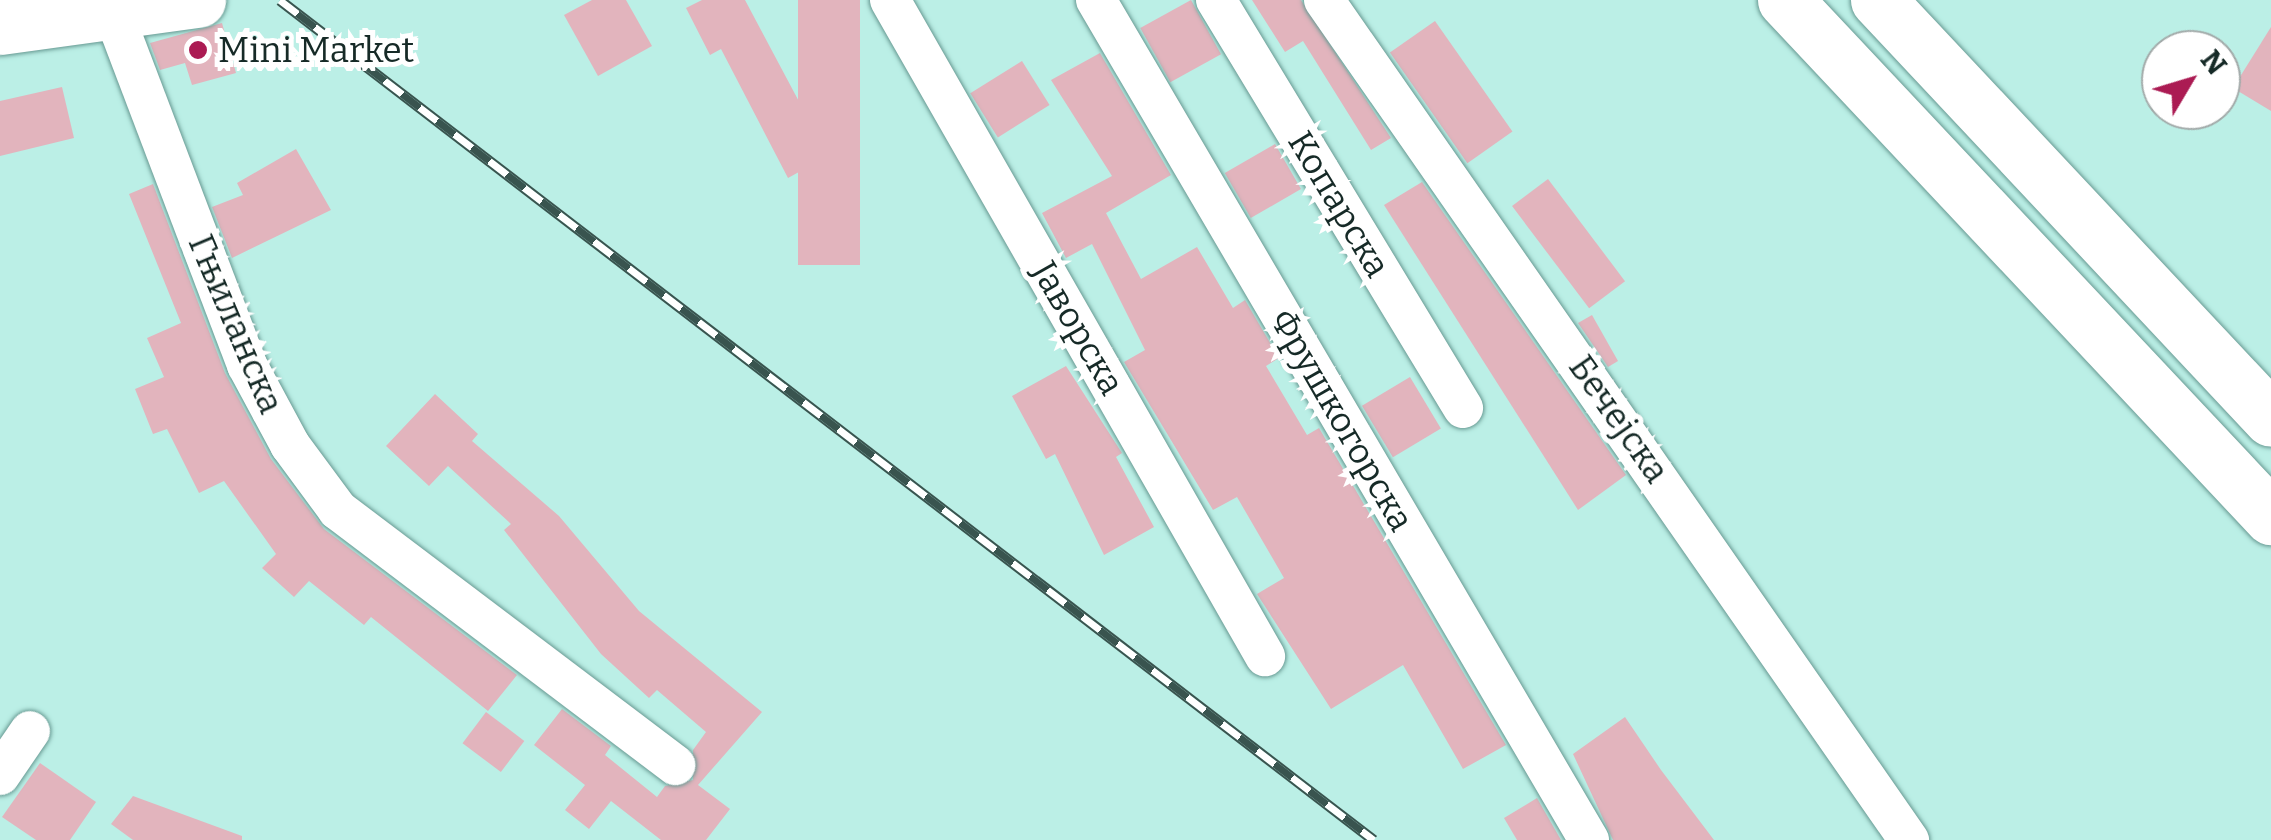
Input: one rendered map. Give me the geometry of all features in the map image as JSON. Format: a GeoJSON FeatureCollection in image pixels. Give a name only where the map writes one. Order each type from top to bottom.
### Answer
{"type":"FeatureCollection","features":[{"type":"Feature","properties":{"kind":"main road"},"geometry":{"type":"LineString","coordinates":[[0,27],[198,0]]}},
{"type":"Feature","properties":{"kind":"main road"},"geometry":{"type":"LineString","coordinates":[[1801,17],[2271,516]]}},
{"type":"Feature","properties":{"kind":"main road"},"geometry":{"type":"LineString","coordinates":[[1894,17],[2271,420]]}},
{"type":"Feature","properties":{"kind":"street","name":"Јаворска"},"geometry":{"type":"LineString","coordinates":[[890,0],[1265,656]]}},
{"type":"Feature","properties":{"kind":"street","name":"Фрушкогорска"},"geometry":{"type":"LineString","coordinates":[[1096,0],[1588,840]]}},
{"type":"Feature","properties":{"kind":"street","name":"Копарска"},"geometry":{"type":"LineString","coordinates":[[1216,0],[1462,408]]}},
{"type":"Feature","properties":{"kind":"street","name":"Бечејска"},"geometry":{"type":"LineString","coordinates":[[1324,0],[1909,840]]}},
{"type":"Feature","properties":{"kind":"street","name":"Гњиланска"},"geometry":{"type":"LineString","coordinates":[[112,12],[247,365],[290,445],[338,510],[675,765]]}},
{"type":"Feature","properties":{"kind":"street"},"geometry":{"type":"LineString","coordinates":[[0,776],[30,731]]}},
{"type":"Feature","properties":{"kind":"building"},"geometry":{"type":"Polygon","coordinates":[[[592,0],[626,0],[652,46],[598,76],[564,15],[592,0]]]}},
{"type":"Feature","properties":{"kind":"building"},"geometry":{"type":"Polygon","coordinates":[[[702,0],[745,0],[828,156],[788,178],[721,49],[710,55],[686,8],[702,0]]]}},
{"type":"Feature","properties":{"kind":"building"},"geometry":{"type":"Polygon","coordinates":[[[798,0],[860,0],[860,265],[798,265],[798,0]]]}},
{"type":"Feature","properties":{"kind":"building"},"geometry":{"type":"Polygon","coordinates":[[[1191,0],[1221,54],[1170,82],[1140,28],[1191,0]]]}},
{"type":"Feature","properties":{"kind":"building"},"geometry":{"type":"Polygon","coordinates":[[[1252,0],[1301,0],[1391,138],[1371,150],[1303,41],[1285,52],[1252,0]]]}},
{"type":"Feature","properties":{"kind":"building"},"geometry":{"type":"Polygon","coordinates":[[[1435,21],[1512,132],[1467,163],[1390,53],[1435,21]]]}},
{"type":"Feature","properties":{"kind":"building"},"geometry":{"type":"Polygon","coordinates":[[[222,23],[236,73],[192,85],[185,63],[160,70],[150,43],[222,23]]]}},
{"type":"Feature","properties":{"kind":"building"},"geometry":{"type":"Polygon","coordinates":[[[2271,27],[2271,111],[2241,93],[2241,75],[2271,27]]]}},
{"type":"Feature","properties":{"kind":"building"},"geometry":{"type":"Polygon","coordinates":[[[1100,53],[1171,175],[1106,213],[1141,279],[1197,247],[1233,308],[1245,300],[1279,358],[1266,366],[1307,435],[1319,428],[1506,745],[1463,769],[1403,665],[1331,709],[1257,594],[1284,578],[1237,497],[1213,510],[1124,362],[1145,350],[1092,244],[1066,258],[1042,213],[1112,176],[1051,80],[1100,53]]]}},
{"type":"Feature","properties":{"kind":"building"},"geometry":{"type":"Polygon","coordinates":[[[1022,61],[1050,105],[998,137],[970,93],[1022,61]]]}},
{"type":"Feature","properties":{"kind":"building"},"geometry":{"type":"Polygon","coordinates":[[[62,87],[74,138],[0,156],[0,101],[62,87]]]}},
{"type":"Feature","properties":{"kind":"building"},"geometry":{"type":"Polygon","coordinates":[[[1275,144],[1301,189],[1251,218],[1225,173],[1275,144]]]}},
{"type":"Feature","properties":{"kind":"building"},"geometry":{"type":"Polygon","coordinates":[[[296,149],[331,210],[232,258],[212,207],[243,195],[237,183],[296,149]]]}},
{"type":"Feature","properties":{"kind":"building"},"geometry":{"type":"Polygon","coordinates":[[[1548,179],[1625,281],[1589,308],[1512,206],[1548,179]]]}},
{"type":"Feature","properties":{"kind":"building"},"geometry":{"type":"Polygon","coordinates":[[[1422,182],[1626,475],[1578,510],[1384,205],[1422,182]]]}},
{"type":"Feature","properties":{"kind":"building"},"geometry":{"type":"Polygon","coordinates":[[[153,184],[225,373],[271,459],[324,529],[517,675],[488,711],[371,617],[364,625],[309,581],[294,597],[262,568],[276,554],[224,481],[199,493],[167,429],[153,434],[135,389],[164,377],[147,338],[181,323],[129,194],[153,184]]]}},
{"type":"Feature","properties":{"kind":"building"},"geometry":{"type":"Polygon","coordinates":[[[1592,315],[1618,361],[1608,367],[1578,323],[1592,315]]]}},
{"type":"Feature","properties":{"kind":"building"},"geometry":{"type":"Polygon","coordinates":[[[1066,366],[1122,453],[1116,457],[1154,527],[1104,555],[1055,454],[1046,459],[1012,396],[1066,366]]]}},
{"type":"Feature","properties":{"kind":"building"},"geometry":{"type":"Polygon","coordinates":[[[1410,377],[1441,428],[1393,457],[1362,406],[1410,377]]]}},
{"type":"Feature","properties":{"kind":"building"},"geometry":{"type":"Polygon","coordinates":[[[435,394],[478,434],[472,441],[559,516],[639,611],[762,712],[698,785],[730,809],[706,840],[661,840],[611,801],[589,829],[565,810],[585,785],[534,745],[562,709],[611,746],[605,755],[657,797],[665,786],[693,780],[693,750],[706,732],[657,690],[649,698],[601,654],[504,530],[511,524],[448,466],[429,486],[386,446],[435,394]]]}},
{"type":"Feature","properties":{"kind":"building"},"geometry":{"type":"Polygon","coordinates":[[[486,712],[524,741],[501,772],[463,743],[486,712]]]}},
{"type":"Feature","properties":{"kind":"building"},"geometry":{"type":"Polygon","coordinates":[[[1625,717],[1714,840],[1613,840],[1573,754],[1625,717]]]}},
{"type":"Feature","properties":{"kind":"building"},"geometry":{"type":"Polygon","coordinates":[[[40,763],[96,802],[70,840],[36,840],[2,817],[40,763]]]}},
{"type":"Feature","properties":{"kind":"building"},"geometry":{"type":"Polygon","coordinates":[[[133,796],[242,836],[242,840],[133,840],[111,824],[133,796]]]}},
{"type":"Feature","properties":{"kind":"building"},"geometry":{"type":"Polygon","coordinates":[[[1537,798],[1561,840],[1517,840],[1504,818],[1537,798]]]}},
{"type":"Feature","properties":{"kind":"railway"},"geometry":{"type":"LineString","coordinates":[[280,0],[1374,840]]}},
{"type":"Feature","properties":{"kind":"place","name":"Mini Market"},"geometry":{"type":"Point","coordinates":[198,50]}}]}
